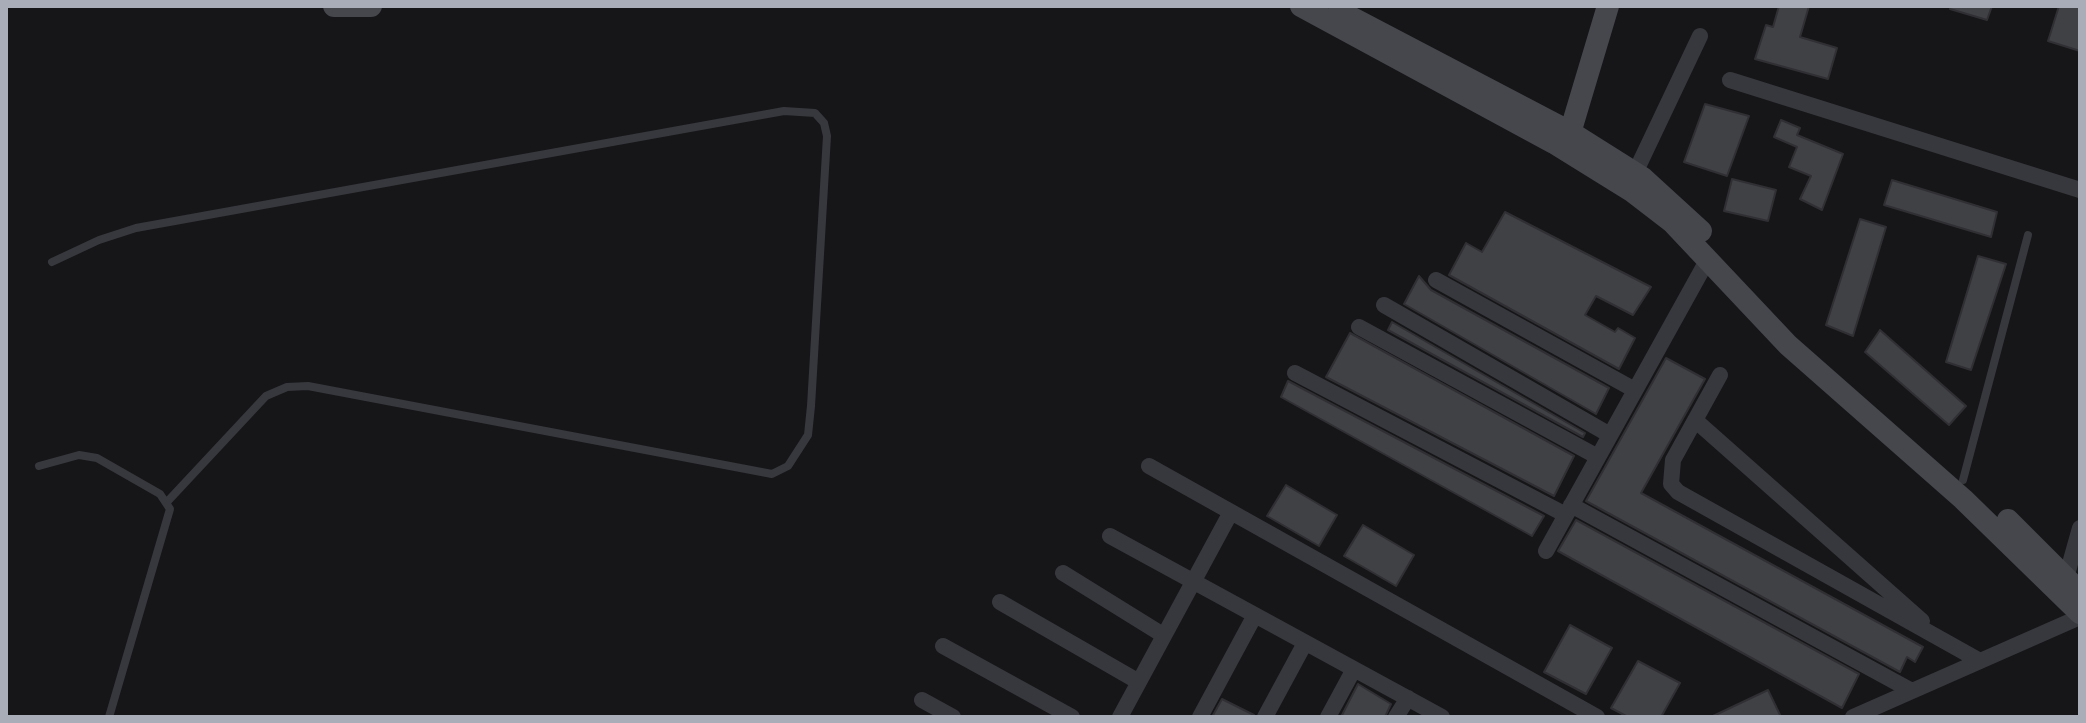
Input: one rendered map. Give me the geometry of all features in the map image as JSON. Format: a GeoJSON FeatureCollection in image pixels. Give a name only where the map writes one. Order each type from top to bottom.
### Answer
{"type":"FeatureCollection","features":[{"type":"Feature","properties":{"kind":"main road"},"geometry":{"type":"LineString","coordinates":[[334,6],[371,6]]}},
{"type":"Feature","properties":{"kind":"main road"},"geometry":{"type":"LineString","coordinates":[[1301,6],[1635,173],[1682,210],[1799,335],[1963,480],[2073,585]]}},
{"type":"Feature","properties":{"kind":"main road"},"geometry":{"type":"LineString","coordinates":[[1331,6],[1562,138],[1672,222],[1788,345],[1963,499],[2080,615]]}},
{"type":"Feature","properties":{"kind":"main road"},"geometry":{"type":"LineString","coordinates":[[1562,138],[1593,6]]}},
{"type":"Feature","properties":{"kind":"main road"},"geometry":{"type":"LineString","coordinates":[[1562,138],[1608,6]]}},
{"type":"Feature","properties":{"kind":"street"},"geometry":{"type":"LineString","coordinates":[[1635,173],[1700,36]]}},
{"type":"Feature","properties":{"kind":"street"},"geometry":{"type":"LineString","coordinates":[[1730,80],[2080,190]]}},
{"type":"Feature","properties":{"kind":"street"},"geometry":{"type":"LineString","coordinates":[[1546,551],[1633,389],[1708,259]]}},
{"type":"Feature","properties":{"kind":"street"},"geometry":{"type":"LineString","coordinates":[[1436,280],[1633,389]]}},
{"type":"Feature","properties":{"kind":"street"},"geometry":{"type":"LineString","coordinates":[[1384,305],[1610,435]]}},
{"type":"Feature","properties":{"kind":"street"},"geometry":{"type":"LineString","coordinates":[[1359,327],[1598,457]]}},
{"type":"Feature","properties":{"kind":"street"},"geometry":{"type":"LineString","coordinates":[[1295,373],[1569,510],[1912,691]]}},
{"type":"Feature","properties":{"kind":"street"},"geometry":{"type":"LineString","coordinates":[[1720,375],[1670,471],[1671,484],[1678,492],[1980,661]]}},
{"type":"Feature","properties":{"kind":"street"},"geometry":{"type":"LineString","coordinates":[[1695,420],[1946,642]]}},
{"type":"Feature","properties":{"kind":"street"},"geometry":{"type":"LineString","coordinates":[[1149,466],[1597,717]]}},
{"type":"Feature","properties":{"kind":"street"},"geometry":{"type":"LineString","coordinates":[[1120,717],[1231,512]]}},
{"type":"Feature","properties":{"kind":"street"},"geometry":{"type":"LineString","coordinates":[[2073,585],[2080,528]]}},
{"type":"Feature","properties":{"kind":"street"},"geometry":{"type":"LineString","coordinates":[[1110,536],[1442,717]]}},
{"type":"Feature","properties":{"kind":"street"},"geometry":{"type":"LineString","coordinates":[[1063,573],[1163,635]]}},
{"type":"Feature","properties":{"kind":"street"},"geometry":{"type":"LineString","coordinates":[[1000,602],[1139,682]]}},
{"type":"Feature","properties":{"kind":"street"},"geometry":{"type":"LineString","coordinates":[[1200,717],[1255,615]]}},
{"type":"Feature","properties":{"kind":"street"},"geometry":{"type":"LineString","coordinates":[[1853,717],[2080,615]]}},
{"type":"Feature","properties":{"kind":"street"},"geometry":{"type":"LineString","coordinates":[[1265,717],[1305,643]]}},
{"type":"Feature","properties":{"kind":"street"},"geometry":{"type":"LineString","coordinates":[[943,646],[1072,717]]}},
{"type":"Feature","properties":{"kind":"street"},"geometry":{"type":"LineString","coordinates":[[1328,717],[1354,669]]}},
{"type":"Feature","properties":{"kind":"street"},"geometry":{"type":"LineString","coordinates":[[1396,717],[1408,698]]}},
{"type":"Feature","properties":{"kind":"street"},"geometry":{"type":"LineString","coordinates":[[922,700],[953,717]]}},
{"type":"Feature","properties":{"kind":"lane"},"geometry":{"type":"LineString","coordinates":[[52,262],[99,240],[136,228],[769,114],[803,111],[815,113],[824,123],[827,136],[808,435],[788,466],[772,474],[298,386],[266,396],[167,502]]}},
{"type":"Feature","properties":{"kind":"lane"},"geometry":{"type":"LineString","coordinates":[[1963,480],[2028,235]]}},
{"type":"Feature","properties":{"kind":"lane"},"geometry":{"type":"LineString","coordinates":[[39,466],[79,455],[97,458],[160,494],[167,502],[170,516],[109,717]]}},
{"type":"Feature","properties":{"kind":"building"},"geometry":{"type":"Polygon","coordinates":[[[1779,6],[1809,6],[1800,37],[1837,48],[1828,79],[1755,59],[1766,25],[1773,27],[1779,6]]]}},
{"type":"Feature","properties":{"kind":"building"},"geometry":{"type":"Polygon","coordinates":[[[1951,6],[1992,6],[1987,20],[1950,9],[1951,6]]]}},
{"type":"Feature","properties":{"kind":"building"},"geometry":{"type":"Polygon","coordinates":[[[2059,6],[2080,6],[2080,51],[2048,41],[2059,6]]]}},
{"type":"Feature","properties":{"kind":"building"},"geometry":{"type":"Polygon","coordinates":[[[1705,104],[1749,116],[1727,176],[1684,162],[1705,104]]]}},
{"type":"Feature","properties":{"kind":"building"},"geometry":{"type":"Polygon","coordinates":[[[1781,120],[1800,128],[1797,135],[1843,154],[1822,210],[1800,199],[1811,176],[1789,167],[1797,147],[1774,137],[1781,120]]]}},
{"type":"Feature","properties":{"kind":"building"},"geometry":{"type":"Polygon","coordinates":[[[1732,179],[1776,190],[1768,221],[1724,211],[1732,179]]]}},
{"type":"Feature","properties":{"kind":"building"},"geometry":{"type":"Polygon","coordinates":[[[1892,180],[1997,212],[1991,237],[1884,205],[1892,180]]]}},
{"type":"Feature","properties":{"kind":"building"},"geometry":{"type":"Polygon","coordinates":[[[1505,212],[1651,287],[1633,315],[1596,296],[1585,315],[1615,332],[1618,328],[1635,338],[1619,369],[1449,275],[1466,243],[1482,252],[1505,212]]]}},
{"type":"Feature","properties":{"kind":"building"},"geometry":{"type":"Polygon","coordinates":[[[1860,219],[1886,227],[1853,336],[1826,325],[1860,219]]]}},
{"type":"Feature","properties":{"kind":"building"},"geometry":{"type":"Polygon","coordinates":[[[1978,256],[2006,264],[1971,370],[1946,362],[1978,256]]]}},
{"type":"Feature","properties":{"kind":"building"},"geometry":{"type":"Polygon","coordinates":[[[1419,276],[1431,290],[1609,388],[1596,414],[1404,304],[1419,276]]]}},
{"type":"Feature","properties":{"kind":"building"},"geometry":{"type":"Polygon","coordinates":[[[1392,322],[1585,433],[1583,437],[1388,330],[1392,322]]]}},
{"type":"Feature","properties":{"kind":"building"},"geometry":{"type":"Polygon","coordinates":[[[1880,330],[1966,406],[1949,425],[1865,352],[1880,330]]]}},
{"type":"Feature","properties":{"kind":"building"},"geometry":{"type":"Polygon","coordinates":[[[1350,333],[1574,456],[1554,496],[1326,377],[1350,333]]]}},
{"type":"Feature","properties":{"kind":"building"},"geometry":{"type":"Polygon","coordinates":[[[1666,358],[1705,379],[1641,493],[1923,647],[1915,662],[1907,657],[1900,672],[1586,501],[1666,358]]]}},
{"type":"Feature","properties":{"kind":"building"},"geometry":{"type":"Polygon","coordinates":[[[1288,381],[1544,516],[1532,536],[1281,397],[1288,381]]]}},
{"type":"Feature","properties":{"kind":"building"},"geometry":{"type":"Polygon","coordinates":[[[1286,485],[1337,515],[1319,546],[1267,516],[1286,485]]]}},
{"type":"Feature","properties":{"kind":"building"},"geometry":{"type":"Polygon","coordinates":[[[1576,520],[1859,674],[1842,708],[1558,551],[1576,520]]]}},
{"type":"Feature","properties":{"kind":"building"},"geometry":{"type":"Polygon","coordinates":[[[1363,525],[1414,555],[1396,586],[1344,556],[1363,525]]]}},
{"type":"Feature","properties":{"kind":"building"},"geometry":{"type":"Polygon","coordinates":[[[1570,625],[1612,648],[1586,694],[1544,672],[1570,625]]]}},
{"type":"Feature","properties":{"kind":"building"},"geometry":{"type":"Polygon","coordinates":[[[1638,661],[1680,683],[1661,717],[1628,717],[1611,708],[1638,661]]]}},
{"type":"Feature","properties":{"kind":"building"},"geometry":{"type":"Polygon","coordinates":[[[1358,684],[1391,704],[1385,717],[1341,717],[1358,684]]]}},
{"type":"Feature","properties":{"kind":"building"},"geometry":{"type":"Polygon","coordinates":[[[1768,690],[1781,717],[1711,717],[1768,690]]]}},
{"type":"Feature","properties":{"kind":"building"},"geometry":{"type":"Polygon","coordinates":[[[1222,699],[1254,715],[1254,717],[1212,717],[1222,699]]]}}]}
